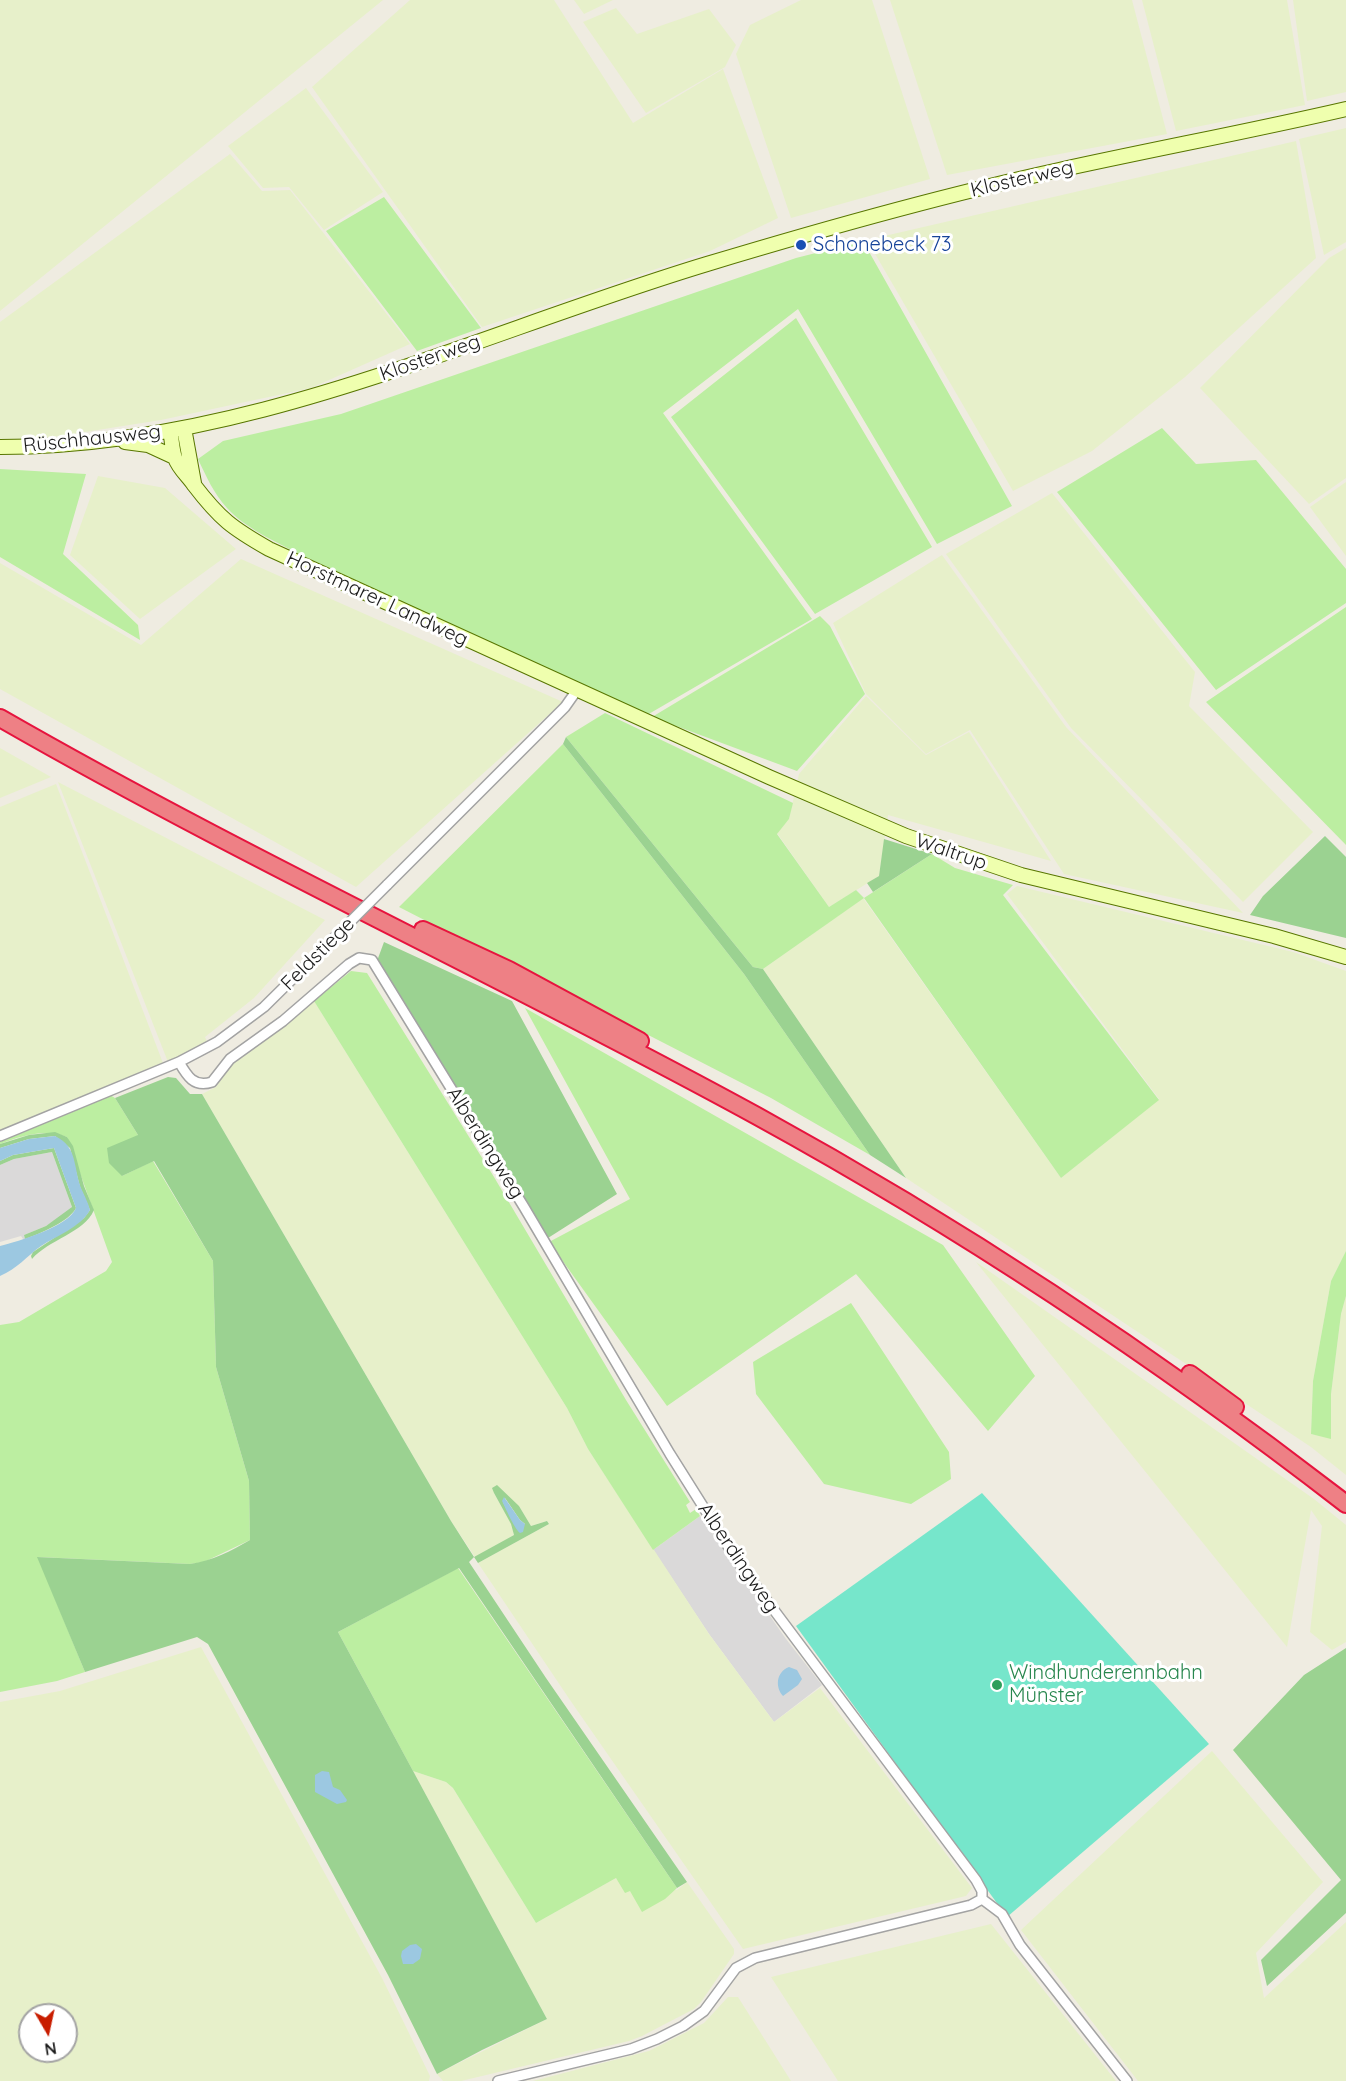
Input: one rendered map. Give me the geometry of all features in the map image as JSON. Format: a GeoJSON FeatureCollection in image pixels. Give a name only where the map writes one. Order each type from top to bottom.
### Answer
{"type":"FeatureCollection","features":[{"type":"Feature","properties":{"kind":"highway"},"geometry":{"type":"LineString","coordinates":[[0,708],[264,850],[575,1005],[857,1160],[968,1226],[1127,1330],[1211,1389],[1346,1490]]}},
{"type":"Feature","properties":{"kind":"highway"},"geometry":{"type":"LineString","coordinates":[[0,718],[168,810],[672,1070],[857,1173],[993,1255],[1106,1329],[1244,1427],[1346,1504]]}},
{"type":"Feature","properties":{"kind":"main road","name":"Klosterweg"},"geometry":{"type":"LineString","coordinates":[[177,429],[274,407],[342,388],[672,275],[792,238],[951,196],[1346,109]]}},
{"type":"Feature","properties":{"kind":"main road","name":"Rüschhausweg"},"geometry":{"type":"LineString","coordinates":[[0,447],[59,446],[177,429]]}},
{"type":"Feature","properties":{"kind":"main road","name":"Horstmarer Landweg"},"geometry":{"type":"LineString","coordinates":[[177,429],[174,457],[209,506],[229,526],[269,549],[577,690]]}},
{"type":"Feature","properties":{"kind":"main road","name":"Horstmarer Landweg"},"geometry":{"type":"LineString","coordinates":[[177,429],[194,485]]}},
{"type":"Feature","properties":{"kind":"main road"},"geometry":{"type":"LineString","coordinates":[[105,441],[148,445],[174,457]]}},
{"type":"Feature","properties":{"kind":"main road","name":"Waltrup"},"geometry":{"type":"LineString","coordinates":[[577,690],[837,808],[934,847],[1020,875],[1274,936],[1346,957]]}},
{"type":"Feature","properties":{"kind":"street","name":"Feldstiege"},"geometry":{"type":"LineString","coordinates":[[0,1136],[179,1062],[217,1042],[251,1018],[282,991],[565,707],[577,690]]}},
{"type":"Feature","properties":{"kind":"street","name":"Alberdingweg"},"geometry":{"type":"LineString","coordinates":[[179,1062],[187,1076],[195,1083],[212,1082],[230,1059],[283,1021],[348,964],[359,958],[372,960],[524,1207],[670,1454],[738,1562],[976,1880],[982,1891],[982,1899]]}},
{"type":"Feature","properties":{"kind":"street"},"geometry":{"type":"LineString","coordinates":[[498,2081],[631,2049],[657,2039],[683,2026],[704,2011],[736,1968],[755,1958],[970,1905],[982,1899],[1002,1914],[1020,1945],[1127,2081]]}},
{"type":"Feature","properties":{"kind":"shaded area"},"geometry":{"type":"Polygon","coordinates":[[[52,1152],[72,1207],[71,1210],[46,1226],[24,1235],[25,1239],[21,1236],[0,1242],[0,1165],[14,1159],[52,1152]]]}},
{"type":"Feature","properties":{"kind":"shaded area"},"geometry":{"type":"Polygon","coordinates":[[[700,1516],[786,1639],[822,1685],[774,1722],[709,1634],[653,1550],[700,1516]]]}},
{"type":"Feature","properties":{"kind":"green space"},"geometry":{"type":"Polygon","coordinates":[[[0,0],[383,0],[0,311],[0,0]]]}},
{"type":"Feature","properties":{"kind":"green space"},"geometry":{"type":"Polygon","coordinates":[[[410,0],[554,0],[633,123],[723,69],[778,218],[710,251],[482,327],[312,87],[410,0]]]}},
{"type":"Feature","properties":{"kind":"green space"},"geometry":{"type":"Polygon","coordinates":[[[574,0],[613,0],[584,14],[574,0]]]}},
{"type":"Feature","properties":{"kind":"green space"},"geometry":{"type":"Polygon","coordinates":[[[801,0],[872,0],[930,179],[791,218],[736,54],[750,25],[801,0]]]}},
{"type":"Feature","properties":{"kind":"green space"},"geometry":{"type":"Polygon","coordinates":[[[890,0],[1132,0],[1167,134],[947,175],[890,0]]]}},
{"type":"Feature","properties":{"kind":"green space"},"geometry":{"type":"Polygon","coordinates":[[[1142,0],[1287,0],[1305,105],[1176,131],[1142,0]]]}},
{"type":"Feature","properties":{"kind":"green space"},"geometry":{"type":"Polygon","coordinates":[[[1293,0],[1346,0],[1346,92],[1307,101],[1293,0]]]}},
{"type":"Feature","properties":{"kind":"green space"},"geometry":{"type":"Polygon","coordinates":[[[616,8],[637,34],[709,9],[736,45],[725,67],[646,113],[583,22],[616,8]]]}},
{"type":"Feature","properties":{"kind":"green space"},"geometry":{"type":"Polygon","coordinates":[[[306,88],[383,192],[324,230],[289,187],[263,188],[228,146],[306,88]]]}},
{"type":"Feature","properties":{"kind":"green space"},"geometry":{"type":"Polygon","coordinates":[[[1346,128],[1346,242],[1324,255],[1299,139],[1346,128]]]}},
{"type":"Feature","properties":{"kind":"green space"},"geometry":{"type":"Polygon","coordinates":[[[1296,141],[1316,258],[1185,377],[1092,451],[1013,491],[867,240],[1296,141]]]}},
{"type":"Feature","properties":{"kind":"green space"},"geometry":{"type":"Polygon","coordinates":[[[230,154],[262,191],[290,190],[410,344],[311,388],[161,420],[28,441],[0,440],[0,322],[230,154]]]}},
{"type":"Feature","properties":{"kind":"green space"},"geometry":{"type":"Polygon","coordinates":[[[384,197],[481,328],[417,351],[326,231],[384,197]]]}},
{"type":"Feature","properties":{"kind":"green space"},"geometry":{"type":"Polygon","coordinates":[[[863,241],[1012,506],[937,544],[798,309],[663,413],[812,619],[647,715],[299,554],[261,534],[243,522],[222,503],[198,459],[223,441],[341,414],[796,258],[863,241]]]}},
{"type":"Feature","properties":{"kind":"green space"},"geometry":{"type":"Polygon","coordinates":[[[1346,248],[1346,478],[1309,504],[1200,388],[1329,258],[1346,248]]]}},
{"type":"Feature","properties":{"kind":"green space"},"geometry":{"type":"Polygon","coordinates":[[[796,318],[932,547],[815,614],[671,417],[796,318]]]}},
{"type":"Feature","properties":{"kind":"green space"},"geometry":{"type":"Polygon","coordinates":[[[1162,428],[1196,464],[1256,460],[1346,569],[1346,603],[1216,690],[1057,492],[1162,428]]]}},
{"type":"Feature","properties":{"kind":"green space"},"geometry":{"type":"Polygon","coordinates":[[[0,469],[86,474],[63,554],[138,625],[140,640],[0,557],[0,469]]]}},
{"type":"Feature","properties":{"kind":"green space"},"geometry":{"type":"Polygon","coordinates":[[[98,476],[165,488],[236,549],[140,619],[70,555],[98,476]]]}},
{"type":"Feature","properties":{"kind":"green space"},"geometry":{"type":"Polygon","coordinates":[[[1346,482],[1346,556],[1310,507],[1346,482]]]}},
{"type":"Feature","properties":{"kind":"green space"},"geometry":{"type":"Polygon","coordinates":[[[1052,493],[1195,672],[1189,706],[1313,832],[1243,902],[1071,728],[946,554],[1052,493]]]}},
{"type":"Feature","properties":{"kind":"green space"},"geometry":{"type":"Polygon","coordinates":[[[942,555],[1066,727],[1243,913],[1064,874],[970,730],[926,754],[866,694],[833,623],[942,555]]]}},
{"type":"Feature","properties":{"kind":"green space"},"geometry":{"type":"Polygon","coordinates":[[[241,559],[563,702],[356,887],[0,689],[0,563],[141,645],[241,559]]]}},
{"type":"Feature","properties":{"kind":"green space"},"geometry":{"type":"Polygon","coordinates":[[[1346,607],[1346,845],[1206,702],[1346,607]]]}},
{"type":"Feature","properties":{"kind":"green space"},"geometry":{"type":"Polygon","coordinates":[[[820,616],[830,626],[865,694],[797,771],[652,717],[820,616]]]}},
{"type":"Feature","properties":{"kind":"green space"},"geometry":{"type":"Polygon","coordinates":[[[866,696],[926,755],[969,732],[1051,861],[888,815],[879,876],[829,907],[777,833],[789,819],[799,774],[866,696]]]}},
{"type":"Feature","properties":{"kind":"green space"},"geometry":{"type":"Polygon","coordinates":[[[605,713],[793,803],[789,819],[777,834],[829,907],[856,890],[864,898],[763,969],[753,967],[566,737],[605,713]]]}},
{"type":"Feature","properties":{"kind":"green space"},"geometry":{"type":"Polygon","coordinates":[[[566,737],[753,967],[763,969],[906,1178],[870,1155],[744,974],[563,744],[566,737]]]}},
{"type":"Feature","properties":{"kind":"green space"},"geometry":{"type":"Polygon","coordinates":[[[563,744],[744,974],[870,1155],[771,1098],[399,907],[563,744]]]}},
{"type":"Feature","properties":{"kind":"green space"},"geometry":{"type":"Polygon","coordinates":[[[0,748],[51,777],[0,798],[0,748]]]}},
{"type":"Feature","properties":{"kind":"green space"},"geometry":{"type":"Polygon","coordinates":[[[58,782],[325,920],[254,998],[205,1037],[210,1048],[168,1062],[58,782]]]}},
{"type":"Feature","properties":{"kind":"green space"},"geometry":{"type":"Polygon","coordinates":[[[56,784],[163,1063],[0,1131],[0,807],[56,784]]]}},
{"type":"Feature","properties":{"kind":"green space"},"geometry":{"type":"Polygon","coordinates":[[[1325,836],[1346,857],[1346,938],[1250,915],[1263,896],[1325,836]]]}},
{"type":"Feature","properties":{"kind":"green space"},"geometry":{"type":"Polygon","coordinates":[[[884,839],[932,854],[873,892],[867,883],[879,876],[884,839]]]}},
{"type":"Feature","properties":{"kind":"green space"},"geometry":{"type":"Polygon","coordinates":[[[932,854],[955,868],[1013,885],[1003,895],[1159,1100],[1061,1178],[864,898],[932,854]]]}},
{"type":"Feature","properties":{"kind":"green space"},"geometry":{"type":"Polygon","coordinates":[[[1017,886],[1293,952],[1346,971],[1346,1251],[1331,1281],[1313,1381],[1311,1434],[1331,1438],[1331,1394],[1341,1314],[1346,1296],[1346,1475],[1311,1447],[906,1178],[763,969],[863,898],[1061,1178],[1159,1099],[1007,894],[1017,886]]]}},
{"type":"Feature","properties":{"kind":"green space"},"geometry":{"type":"Polygon","coordinates":[[[384,942],[512,1001],[617,1194],[548,1238],[377,961],[384,942]]]}},
{"type":"Feature","properties":{"kind":"green space"},"geometry":{"type":"Polygon","coordinates":[[[351,971],[367,973],[494,1177],[626,1400],[690,1502],[686,1505],[690,1513],[696,1509],[700,1516],[653,1550],[588,1449],[567,1408],[314,1001],[351,971]]]}},
{"type":"Feature","properties":{"kind":"green space"},"geometry":{"type":"Polygon","coordinates":[[[314,1001],[567,1408],[588,1449],[709,1634],[774,1722],[820,1688],[972,1888],[966,1896],[743,1949],[478,1563],[549,1524],[547,1521],[531,1526],[519,1506],[494,1493],[511,1524],[514,1535],[475,1557],[451,1521],[202,1094],[216,1087],[232,1062],[314,1001]]]}},
{"type":"Feature","properties":{"kind":"green space"},"geometry":{"type":"Polygon","coordinates":[[[525,1008],[943,1245],[1035,1376],[988,1431],[856,1274],[667,1406],[549,1242],[630,1199],[525,1008]]]}},
{"type":"Feature","properties":{"kind":"green space"},"geometry":{"type":"Polygon","coordinates":[[[168,1077],[176,1078],[190,1094],[202,1094],[474,1557],[469,1562],[687,1882],[677,1888],[459,1568],[338,1632],[547,2019],[437,2074],[388,1975],[208,1644],[197,1637],[85,1672],[37,1557],[190,1564],[221,1555],[250,1540],[249,1481],[216,1367],[213,1261],[154,1161],[122,1176],[109,1163],[107,1148],[138,1135],[115,1098],[168,1077]]]}},
{"type":"Feature","properties":{"kind":"green space"},"geometry":{"type":"Polygon","coordinates":[[[110,1095],[115,1098],[138,1135],[122,1176],[153,1161],[213,1261],[216,1367],[249,1481],[250,1540],[204,1562],[190,1564],[38,1557],[85,1672],[57,1681],[0,1692],[0,1325],[19,1322],[106,1271],[112,1262],[67,1137],[42,1133],[0,1144],[0,1139],[110,1095]]]}},
{"type":"Feature","properties":{"kind":"green space"},"geometry":{"type":"Polygon","coordinates":[[[55,1132],[67,1137],[73,1146],[84,1186],[94,1210],[82,1225],[39,1252],[32,1259],[33,1252],[84,1218],[90,1210],[80,1187],[70,1148],[55,1136],[29,1139],[0,1148],[0,1144],[29,1135],[55,1132]]]}},
{"type":"Feature","properties":{"kind":"green space"},"geometry":{"type":"Polygon","coordinates":[[[54,1148],[76,1208],[61,1222],[25,1239],[24,1235],[46,1226],[72,1207],[52,1152],[14,1159],[0,1165],[0,1161],[13,1155],[54,1148]]]}},
{"type":"Feature","properties":{"kind":"green space"},"geometry":{"type":"Polygon","coordinates":[[[1346,1251],[1346,1296],[1341,1314],[1331,1394],[1331,1439],[1311,1434],[1313,1381],[1331,1281],[1346,1251]]]}},
{"type":"Feature","properties":{"kind":"green space"},"geometry":{"type":"Polygon","coordinates":[[[976,1262],[1314,1499],[1346,1525],[1346,1642],[1332,1650],[1310,1632],[1322,1526],[1311,1510],[1287,1647],[976,1262]]]}},
{"type":"Feature","properties":{"kind":"green space"},"geometry":{"type":"Polygon","coordinates":[[[851,1303],[949,1452],[951,1479],[911,1504],[824,1484],[756,1394],[753,1362],[851,1303]]]}},
{"type":"Feature","properties":{"kind":"green space"},"geometry":{"type":"Polygon","coordinates":[[[497,1485],[519,1506],[531,1526],[547,1521],[549,1524],[478,1563],[474,1557],[514,1535],[511,1524],[492,1488],[497,1485]],[[505,1498],[503,1502],[515,1524],[525,1524],[505,1498]]]}},
{"type":"Feature","properties":{"kind":"green space","name":"Windhunderennbahn Münster"},"geometry":{"type":"Polygon","coordinates":[[[982,1493],[1209,1744],[1007,1917],[796,1626],[982,1493]]]}},
{"type":"Feature","properties":{"kind":"green space"},"geometry":{"type":"Polygon","coordinates":[[[458,1568],[677,1888],[665,1899],[642,1912],[630,1891],[625,1893],[616,1878],[536,1923],[453,1788],[446,1782],[413,1771],[338,1632],[458,1568]]]}},
{"type":"Feature","properties":{"kind":"green space"},"geometry":{"type":"Polygon","coordinates":[[[201,1647],[382,1978],[430,2076],[429,2081],[0,2081],[0,1702],[60,1691],[201,1647]]]}},
{"type":"Feature","properties":{"kind":"green space"},"geometry":{"type":"Polygon","coordinates":[[[1346,1648],[1346,1913],[1267,1986],[1261,1960],[1341,1880],[1233,1750],[1304,1675],[1346,1648]]]}},
{"type":"Feature","properties":{"kind":"green space"},"geometry":{"type":"Polygon","coordinates":[[[1212,1751],[1323,1882],[1256,1953],[1264,1998],[1346,1922],[1346,2081],[1138,2081],[1021,1930],[1212,1751]]]}},
{"type":"Feature","properties":{"kind":"green space"},"geometry":{"type":"Polygon","coordinates":[[[413,1771],[446,1782],[453,1788],[536,1923],[616,1878],[630,1891],[677,1890],[687,1882],[734,1949],[734,1954],[694,2009],[642,2036],[461,2081],[443,2081],[437,2074],[547,2019],[413,1771]]]}},
{"type":"Feature","properties":{"kind":"green space"},"geometry":{"type":"Polygon","coordinates":[[[991,1924],[1116,2081],[838,2081],[771,1977],[991,1924]]]}},
{"type":"Feature","properties":{"kind":"green space"},"geometry":{"type":"Polygon","coordinates":[[[728,1997],[738,1997],[791,2081],[533,2081],[649,2051],[704,2023],[728,1997]]]}},
{"type":"Feature","properties":{"kind":"water"},"geometry":{"type":"Polygon","coordinates":[[[55,1136],[68,1146],[74,1158],[81,1188],[90,1210],[81,1221],[0,1276],[0,1246],[53,1227],[71,1215],[76,1208],[54,1148],[13,1155],[0,1161],[0,1148],[29,1139],[55,1136]]]}},
{"type":"Feature","properties":{"kind":"water"},"geometry":{"type":"Polygon","coordinates":[[[504,1497],[525,1524],[523,1532],[520,1533],[513,1523],[502,1501],[504,1497]]]}},
{"type":"Feature","properties":{"kind":"water"},"geometry":{"type":"Polygon","coordinates":[[[789,1667],[797,1670],[802,1679],[798,1685],[783,1696],[778,1680],[781,1672],[789,1667]]]}},
{"type":"Feature","properties":{"kind":"water"},"geometry":{"type":"Polygon","coordinates":[[[322,1771],[329,1772],[333,1787],[340,1790],[346,1802],[337,1804],[315,1792],[315,1775],[322,1771]]]}},
{"type":"Feature","properties":{"kind":"water"},"geometry":{"type":"Polygon","coordinates":[[[416,1944],[422,1949],[420,1959],[413,1964],[403,1964],[402,1951],[416,1944]]]}},
{"type":"Feature","properties":{"kind":"place","name":"Schonebeck 73"},"geometry":{"type":"Point","coordinates":[801,245]}},
{"type":"Feature","properties":{"kind":"place","name":"Windhunderennbahn Münster"},"geometry":{"type":"Point","coordinates":[997,1685]}}]}
